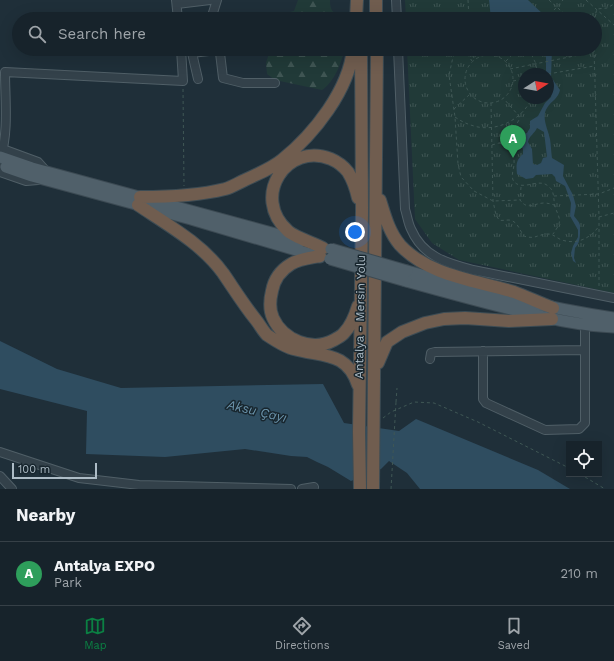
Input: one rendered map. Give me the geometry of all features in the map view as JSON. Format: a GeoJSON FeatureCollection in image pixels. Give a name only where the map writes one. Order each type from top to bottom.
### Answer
{"type":"FeatureCollection","features":[{"type":"Feature","properties":{"kind":"highway"},"geometry":{"type":"LineString","coordinates":[[358,0],[358,12]]}},
{"type":"Feature","properties":{"kind":"highway"},"geometry":{"type":"LineString","coordinates":[[376,0],[376,12]]}},
{"type":"Feature","properties":{"kind":"highway"},"geometry":{"type":"LineString","coordinates":[[139,201],[184,196],[226,188],[262,173],[281,161],[306,138],[328,111],[345,79],[352,56]]}},
{"type":"Feature","properties":{"kind":"highway","name":"Antalya - Mersin Yolu"},"geometry":{"type":"LineString","coordinates":[[360,489],[362,211],[361,56]]}},
{"type":"Feature","properties":{"kind":"highway","name":"Antalya - Mersin Yolu"},"geometry":{"type":"LineString","coordinates":[[373,489],[377,56]]}},
{"type":"Feature","properties":{"kind":"highway"},"geometry":{"type":"LineString","coordinates":[[326,253],[289,232],[277,220],[271,196],[275,181],[283,170],[296,160],[308,156],[322,156],[337,162],[348,171],[355,185],[362,211]]}},
{"type":"Feature","properties":{"kind":"highway"},"geometry":{"type":"LineString","coordinates":[[376,188],[390,230],[399,244],[416,259],[434,268],[469,281],[514,292],[553,314]]}},
{"type":"Feature","properties":{"kind":"highway"},"geometry":{"type":"LineString","coordinates":[[139,201],[200,248],[222,272],[244,305],[267,334],[292,349],[338,359],[350,368],[355,375],[360,390]]}},
{"type":"Feature","properties":{"kind":"highway"},"geometry":{"type":"LineString","coordinates":[[326,253],[290,264],[279,274],[273,286],[270,300],[273,317],[281,330],[296,341],[311,345],[326,344],[344,334],[354,319],[361,296]]}},
{"type":"Feature","properties":{"kind":"highway"},"geometry":{"type":"LineString","coordinates":[[375,370],[387,342],[402,332],[425,323],[444,319],[465,318],[509,321],[553,314]]}},
{"type":"Feature","properties":{"kind":"main road"},"geometry":{"type":"LineString","coordinates":[[1,154],[45,175]]}},
{"type":"Feature","properties":{"kind":"main road"},"geometry":{"type":"LineString","coordinates":[[0,165],[45,175],[139,201],[191,219],[326,253],[407,276],[470,299],[553,314],[614,318]]}},
{"type":"Feature","properties":{"kind":"main road"},"geometry":{"type":"LineString","coordinates":[[553,314],[585,325],[614,327]]}},
{"type":"Feature","properties":{"kind":"street"},"geometry":{"type":"LineString","coordinates":[[177,12],[176,2],[210,0]]}},
{"type":"Feature","properties":{"kind":"street"},"geometry":{"type":"LineString","coordinates":[[213,12],[217,0]]}},
{"type":"Feature","properties":{"kind":"street"},"geometry":{"type":"LineString","coordinates":[[396,0],[397,12]]}},
{"type":"Feature","properties":{"kind":"street"},"geometry":{"type":"LineString","coordinates":[[1,154],[5,136],[3,71],[183,81],[181,56]]}},
{"type":"Feature","properties":{"kind":"street"},"geometry":{"type":"LineString","coordinates":[[193,56],[198,79]]}},
{"type":"Feature","properties":{"kind":"street"},"geometry":{"type":"LineString","coordinates":[[220,56],[223,78],[243,83],[275,83]]}},
{"type":"Feature","properties":{"kind":"street"},"geometry":{"type":"LineString","coordinates":[[398,56],[405,209],[411,230],[420,244],[433,256],[451,264],[473,270],[614,298]]}},
{"type":"Feature","properties":{"kind":"street"},"geometry":{"type":"LineString","coordinates":[[0,172],[26,181],[45,175]]}},
{"type":"Feature","properties":{"kind":"street"},"geometry":{"type":"LineString","coordinates":[[483,351],[484,399],[486,403],[545,430],[579,429],[586,423],[585,325]]}},
{"type":"Feature","properties":{"kind":"street"},"geometry":{"type":"LineString","coordinates":[[430,359],[432,353],[436,352],[585,350]]}},
{"type":"Feature","properties":{"kind":"street"},"geometry":{"type":"LineString","coordinates":[[0,452],[79,478],[139,485],[291,489]]}},
{"type":"Feature","properties":{"kind":"street"},"geometry":{"type":"LineString","coordinates":[[0,476],[12,489]]}},
{"type":"Feature","properties":{"kind":"street"},"geometry":{"type":"LineString","coordinates":[[302,489],[314,487]]}},
{"type":"Feature","properties":{"kind":"path"},"geometry":{"type":"LineString","coordinates":[[468,0],[469,12]]}},
{"type":"Feature","properties":{"kind":"path"},"geometry":{"type":"LineString","coordinates":[[550,0],[562,12]]}},
{"type":"Feature","properties":{"kind":"path"},"geometry":{"type":"LineString","coordinates":[[552,12],[563,0]]}},
{"type":"Feature","properties":{"kind":"path"},"geometry":{"type":"LineString","coordinates":[[586,0],[599,12]]}},
{"type":"Feature","properties":{"kind":"path"},"geometry":{"type":"LineString","coordinates":[[596,9],[607,8],[614,4]]}},
{"type":"Feature","properties":{"kind":"path"},"geometry":{"type":"LineString","coordinates":[[602,14],[614,25]]}},
{"type":"Feature","properties":{"kind":"path"},"geometry":{"type":"LineString","coordinates":[[454,56],[449,75],[454,110],[458,164],[461,177],[474,191],[493,201],[520,200],[526,206],[530,207],[543,203],[555,206]]}},
{"type":"Feature","properties":{"kind":"path"},"geometry":{"type":"LineString","coordinates":[[469,56],[473,61]]}},
{"type":"Feature","properties":{"kind":"path"},"geometry":{"type":"LineString","coordinates":[[473,56],[473,61]]}},
{"type":"Feature","properties":{"kind":"path"},"geometry":{"type":"LineString","coordinates":[[484,56],[473,61],[468,67],[465,81],[466,88],[476,99],[491,103],[508,94],[513,81],[510,69],[506,62],[493,56]]}},
{"type":"Feature","properties":{"kind":"path"},"geometry":{"type":"LineString","coordinates":[[506,62],[512,56]]}},
{"type":"Feature","properties":{"kind":"path"},"geometry":{"type":"LineString","coordinates":[[532,56],[536,68]]}},
{"type":"Feature","properties":{"kind":"path"},"geometry":{"type":"LineString","coordinates":[[510,69],[575,56]]}},
{"type":"Feature","properties":{"kind":"path"},"geometry":{"type":"LineString","coordinates":[[594,56],[600,216],[599,294]]}},
{"type":"Feature","properties":{"kind":"path"},"geometry":{"type":"LineString","coordinates":[[554,73],[594,66]]}},
{"type":"Feature","properties":{"kind":"path"},"geometry":{"type":"LineString","coordinates":[[513,81],[518,80]]}},
{"type":"Feature","properties":{"kind":"path"},"geometry":{"type":"LineString","coordinates":[[183,81],[184,196]]}},
{"type":"Feature","properties":{"kind":"path"},"geometry":{"type":"LineString","coordinates":[[454,110],[470,94]]}},
{"type":"Feature","properties":{"kind":"path"},"geometry":{"type":"LineString","coordinates":[[503,98],[519,116]]}},
{"type":"Feature","properties":{"kind":"path"},"geometry":{"type":"LineString","coordinates":[[491,103],[493,201],[496,215],[499,220],[509,220],[514,222],[524,236],[534,238],[543,234],[553,234],[560,240],[572,242],[588,238],[600,225]]}},
{"type":"Feature","properties":{"kind":"path"},"geometry":{"type":"LineString","coordinates":[[454,117],[466,124],[492,128],[506,124],[519,116],[529,104]]}},
{"type":"Feature","properties":{"kind":"path"},"geometry":{"type":"LineString","coordinates":[[492,145],[506,141],[519,120],[519,116]]}},
{"type":"Feature","properties":{"kind":"path"},"geometry":{"type":"LineString","coordinates":[[500,143],[506,145],[510,150],[514,164],[512,176],[514,180],[521,186],[544,183],[552,190],[560,221],[553,234]]}},
{"type":"Feature","properties":{"kind":"path"},"geometry":{"type":"LineString","coordinates":[[520,200],[521,186]]}},
{"type":"Feature","properties":{"kind":"path"},"geometry":{"type":"LineString","coordinates":[[554,196],[599,194],[614,188]]}},
{"type":"Feature","properties":{"kind":"path"},"geometry":{"type":"LineString","coordinates":[[600,216],[614,213]]}},
{"type":"Feature","properties":{"kind":"path"},"geometry":{"type":"LineString","coordinates":[[391,489],[397,388]]}},
{"type":"Feature","properties":{"kind":"path"},"geometry":{"type":"LineString","coordinates":[[381,420],[391,412],[414,402],[423,401],[434,403],[478,422],[566,466]]}},
{"type":"Feature","properties":{"kind":"path"},"geometry":{"type":"LineString","coordinates":[[585,477],[605,489]]}},
{"type":"Feature","properties":{"kind":"green space"},"geometry":{"type":"Polygon","coordinates":[[[298,0],[330,0],[330,6],[333,12],[290,12],[294,11],[298,0]]]}},
{"type":"Feature","properties":{"kind":"green space"},"geometry":{"type":"Polygon","coordinates":[[[405,0],[614,0],[614,293],[459,260],[432,243],[415,219],[407,56],[602,56],[602,12],[406,12],[405,0]]]}},
{"type":"Feature","properties":{"kind":"green space"},"geometry":{"type":"Polygon","coordinates":[[[268,56],[342,56],[337,72],[322,90],[275,80],[267,74],[266,63],[268,56]]]}},
{"type":"Feature","properties":{"kind":"water"},"geometry":{"type":"Polygon","coordinates":[[[489,0],[528,0],[541,12],[490,12],[489,0]]]}},
{"type":"Feature","properties":{"kind":"water"},"geometry":{"type":"Polygon","coordinates":[[[546,56],[552,56],[551,68],[546,68],[546,56]]]}},
{"type":"Feature","properties":{"kind":"water"},"geometry":{"type":"Polygon","coordinates":[[[554,81],[560,90],[554,99],[554,81]]]}},
{"type":"Feature","properties":{"kind":"water"},"geometry":{"type":"Polygon","coordinates":[[[544,104],[550,104],[545,112],[545,119],[550,139],[552,158],[564,165],[563,176],[573,195],[576,206],[574,216],[580,224],[579,240],[575,248],[574,258],[576,263],[573,261],[571,253],[578,237],[578,230],[570,216],[571,203],[565,186],[556,181],[552,174],[536,175],[533,178],[526,179],[517,174],[517,163],[523,154],[523,149],[519,143],[514,143],[513,139],[516,136],[527,133],[530,128],[530,121],[538,116],[544,104]],[[537,128],[528,142],[532,149],[533,164],[537,165],[541,163],[543,158],[547,157],[544,132],[537,128]]]}},
{"type":"Feature","properties":{"kind":"water","name":"Aksu Çayı"},"geometry":{"type":"Polygon","coordinates":[[[0,341],[57,369],[121,388],[323,384],[344,423],[399,431],[416,419],[538,470],[570,489],[420,489],[407,473],[389,461],[381,469],[351,481],[328,467],[307,457],[245,449],[165,457],[86,454],[87,411],[0,389],[0,341]]]}},
{"type":"Feature","properties":{"kind":"place","name":"Antalya EXPO"},"geometry":{"type":"Point","coordinates":[513,158]}}]}
